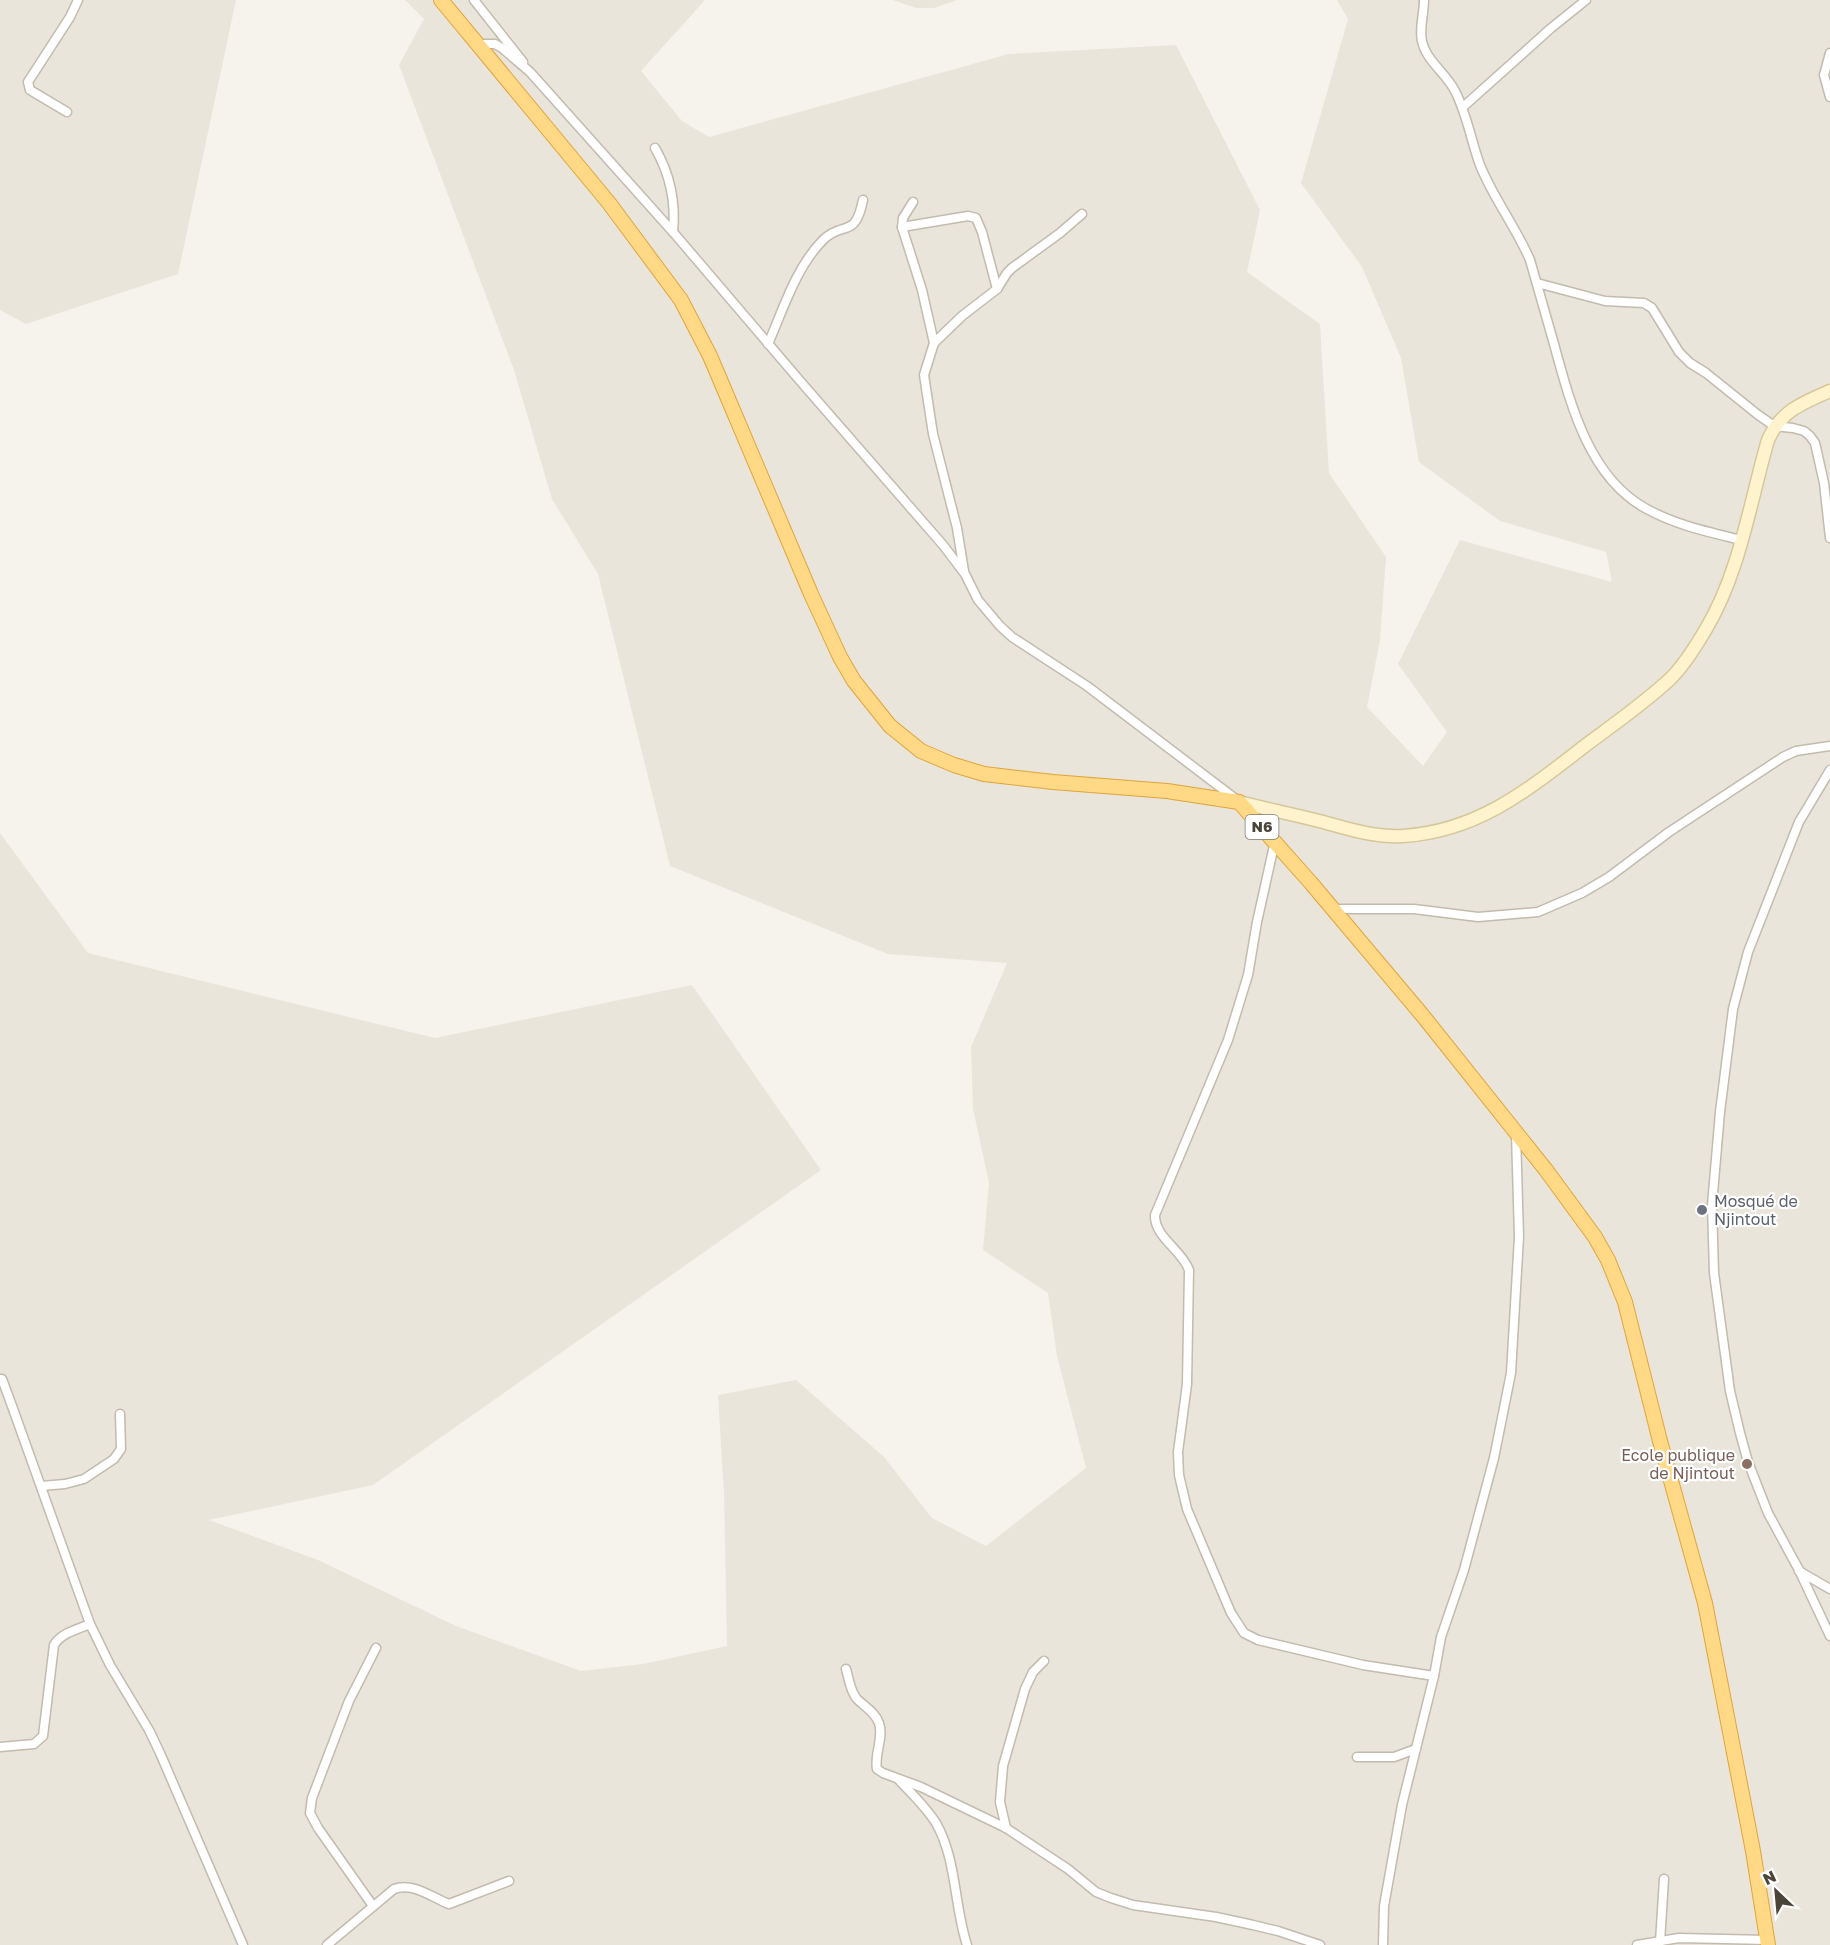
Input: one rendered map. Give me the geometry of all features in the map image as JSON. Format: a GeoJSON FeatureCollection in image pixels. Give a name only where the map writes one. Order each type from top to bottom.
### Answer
{"type":"FeatureCollection","features":[{"type":"Feature","properties":{"kind":"highway","name":"N6"},"geometry":{"type":"LineString","coordinates":[[441,0],[609,202],[681,300],[714,365],[840,657],[854,681],[890,726],[921,751],[954,765],[984,774],[1167,791],[1239,802],[1275,841],[1423,1016],[1546,1170],[1595,1237],[1608,1260],[1625,1302],[1660,1441],[1705,1603],[1768,1942]]}},
{"type":"Feature","properties":{"kind":"main road"},"geometry":{"type":"LineString","coordinates":[[1239,802],[1384,837],[1422,834],[1453,827],[1501,807],[1533,786],[1670,680],[1707,628],[1727,585],[1774,426],[1793,410],[1830,391]]}},
{"type":"Feature","properties":{"kind":"street"},"geometry":{"type":"LineString","coordinates":[[67,112],[30,90],[28,82],[70,17],[78,0]]}},
{"type":"Feature","properties":{"kind":"street"},"geometry":{"type":"LineString","coordinates":[[474,0],[516,51],[530,72]]}},
{"type":"Feature","properties":{"kind":"street"},"geometry":{"type":"LineString","coordinates":[[1424,0],[1420,32],[1422,44],[1453,85],[1463,107],[1481,167],[1522,242],[1570,402],[1590,448],[1604,469],[1631,499],[1646,509],[1679,524],[1741,540]]}},
{"type":"Feature","properties":{"kind":"street"},"geometry":{"type":"LineString","coordinates":[[1463,107],[1586,0]]}},
{"type":"Feature","properties":{"kind":"street"},"geometry":{"type":"LineString","coordinates":[[477,44],[495,44],[530,72],[673,232],[943,545],[964,574],[978,600],[1000,626],[1012,637],[1087,686],[1239,802]]}},
{"type":"Feature","properties":{"kind":"street"},"geometry":{"type":"LineString","coordinates":[[1830,53],[1824,75],[1830,97]]}},
{"type":"Feature","properties":{"kind":"street"},"geometry":{"type":"LineString","coordinates":[[655,148],[664,162],[671,187],[673,232]]}},
{"type":"Feature","properties":{"kind":"street"},"geometry":{"type":"LineString","coordinates":[[768,344],[788,296],[806,263],[829,235],[856,222],[860,215],[862,200]]}},
{"type":"Feature","properties":{"kind":"street"},"geometry":{"type":"LineString","coordinates":[[913,202],[903,218],[902,227],[922,290],[934,343]]}},
{"type":"Feature","properties":{"kind":"street"},"geometry":{"type":"LineString","coordinates":[[964,574],[957,528],[933,434],[926,391],[924,375],[934,343],[962,316],[997,290],[1012,268],[1082,214]]}},
{"type":"Feature","properties":{"kind":"street"},"geometry":{"type":"LineString","coordinates":[[902,227],[968,216],[976,218],[982,232],[997,290]]}},
{"type":"Feature","properties":{"kind":"street"},"geometry":{"type":"LineString","coordinates":[[1536,283],[1605,301],[1644,303],[1652,308],[1685,358],[1774,426],[1804,431],[1815,443],[1824,483],[1830,538]]}},
{"type":"Feature","properties":{"kind":"street"},"geometry":{"type":"LineString","coordinates":[[1333,909],[1414,909],[1478,917],[1538,912],[1582,893],[1609,877],[1669,832],[1783,757],[1796,751],[1830,746]]}},
{"type":"Feature","properties":{"kind":"street"},"geometry":{"type":"LineString","coordinates":[[1830,770],[1827,780],[1796,830],[1748,952],[1733,1009],[1720,1112],[1712,1205],[1714,1273],[1730,1391],[1740,1433],[1767,1513],[1799,1570],[1830,1636]]}},
{"type":"Feature","properties":{"kind":"street"},"geometry":{"type":"LineString","coordinates":[[1275,841],[1248,975],[1228,1040],[1155,1215],[1156,1227],[1183,1258],[1189,1270],[1187,1384],[1178,1452],[1179,1475],[1187,1509],[1231,1613],[1244,1633],[1258,1640],[1322,1656],[1434,1676]]}},
{"type":"Feature","properties":{"kind":"street"},"geometry":{"type":"LineString","coordinates":[[1383,1945],[1384,1906],[1402,1805],[1434,1676],[1441,1637],[1464,1570],[1491,1468],[1511,1373],[1519,1237],[1516,1134]]}},
{"type":"Feature","properties":{"kind":"street"},"geometry":{"type":"LineString","coordinates":[[0,1379],[2,1378],[90,1624],[110,1665],[160,1753],[243,1945]]}},
{"type":"Feature","properties":{"kind":"street"},"geometry":{"type":"LineString","coordinates":[[41,1486],[65,1484],[84,1479],[114,1459],[121,1449],[120,1414]]}},
{"type":"Feature","properties":{"kind":"street"},"geometry":{"type":"LineString","coordinates":[[1799,1570],[1830,1589]]}},
{"type":"Feature","properties":{"kind":"street"},"geometry":{"type":"LineString","coordinates":[[0,1747],[34,1744],[43,1736],[54,1645],[63,1636],[90,1624]]}},
{"type":"Feature","properties":{"kind":"street"},"geometry":{"type":"LineString","coordinates":[[373,1906],[310,1813],[312,1798],[349,1701],[376,1648]]}},
{"type":"Feature","properties":{"kind":"street"},"geometry":{"type":"LineString","coordinates":[[1006,1828],[1000,1802],[1003,1766],[1025,1689],[1033,1672],[1044,1661]]}},
{"type":"Feature","properties":{"kind":"street"},"geometry":{"type":"LineString","coordinates":[[846,1669],[852,1691],[875,1715],[879,1724],[881,1731],[877,1769],[921,1787],[1006,1828],[1068,1869],[1096,1892],[1111,1898],[1133,1905],[1216,1917],[1253,1925],[1320,1945]]}},
{"type":"Feature","properties":{"kind":"street"},"geometry":{"type":"LineString","coordinates":[[1357,1757],[1394,1757],[1416,1749]]}},
{"type":"Feature","properties":{"kind":"street"},"geometry":{"type":"LineString","coordinates":[[898,1779],[923,1804],[936,1824],[951,1866],[968,1945]]}},
{"type":"Feature","properties":{"kind":"street"},"geometry":{"type":"LineString","coordinates":[[1660,1942],[1664,1879]]}},
{"type":"Feature","properties":{"kind":"street"},"geometry":{"type":"LineString","coordinates":[[327,1945],[394,1889],[402,1886],[411,1887],[449,1904],[509,1881]]}},
{"type":"Feature","properties":{"kind":"street"},"geometry":{"type":"LineString","coordinates":[[1637,1945],[1689,1938],[1768,1942]]}},
{"type":"Feature","properties":{"kind":"shaded area"},"geometry":{"type":"Polygon","coordinates":[[[0,0],[236,0],[178,274],[26,324],[0,310],[0,0]]]}},
{"type":"Feature","properties":{"kind":"shaded area"},"geometry":{"type":"Polygon","coordinates":[[[405,0],[705,0],[641,71],[682,121],[709,137],[1009,54],[1176,45],[1260,210],[1247,272],[1320,324],[1329,473],[1386,557],[1380,640],[1367,707],[1423,766],[1447,732],[1398,664],[1460,540],[1612,582],[1606,552],[1500,521],[1419,462],[1401,358],[1362,267],[1301,183],[1348,19],[1337,0],[1830,0],[1830,1945],[0,1945],[0,833],[88,953],[435,1038],[692,985],[821,1170],[373,1485],[209,1520],[318,1560],[456,1626],[581,1671],[643,1664],[727,1646],[724,1493],[718,1395],[796,1380],[884,1457],[932,1518],[986,1546],[1086,1468],[1057,1356],[1048,1293],[983,1250],[989,1183],[973,1109],[971,1047],[1007,963],[888,954],[670,866],[598,574],[552,499],[514,370],[399,65],[424,19],[405,0]]]}},
{"type":"Feature","properties":{"kind":"shaded area"},"geometry":{"type":"Polygon","coordinates":[[[893,0],[957,0],[934,8],[916,8],[893,0]]]}},
{"type":"Feature","properties":{"kind":"place","name":"Mosqué de Njintout"},"geometry":{"type":"Point","coordinates":[1702,1210]}},
{"type":"Feature","properties":{"kind":"place","name":"Ecole publique de Njintout"},"geometry":{"type":"Point","coordinates":[1747,1464]}}]}
